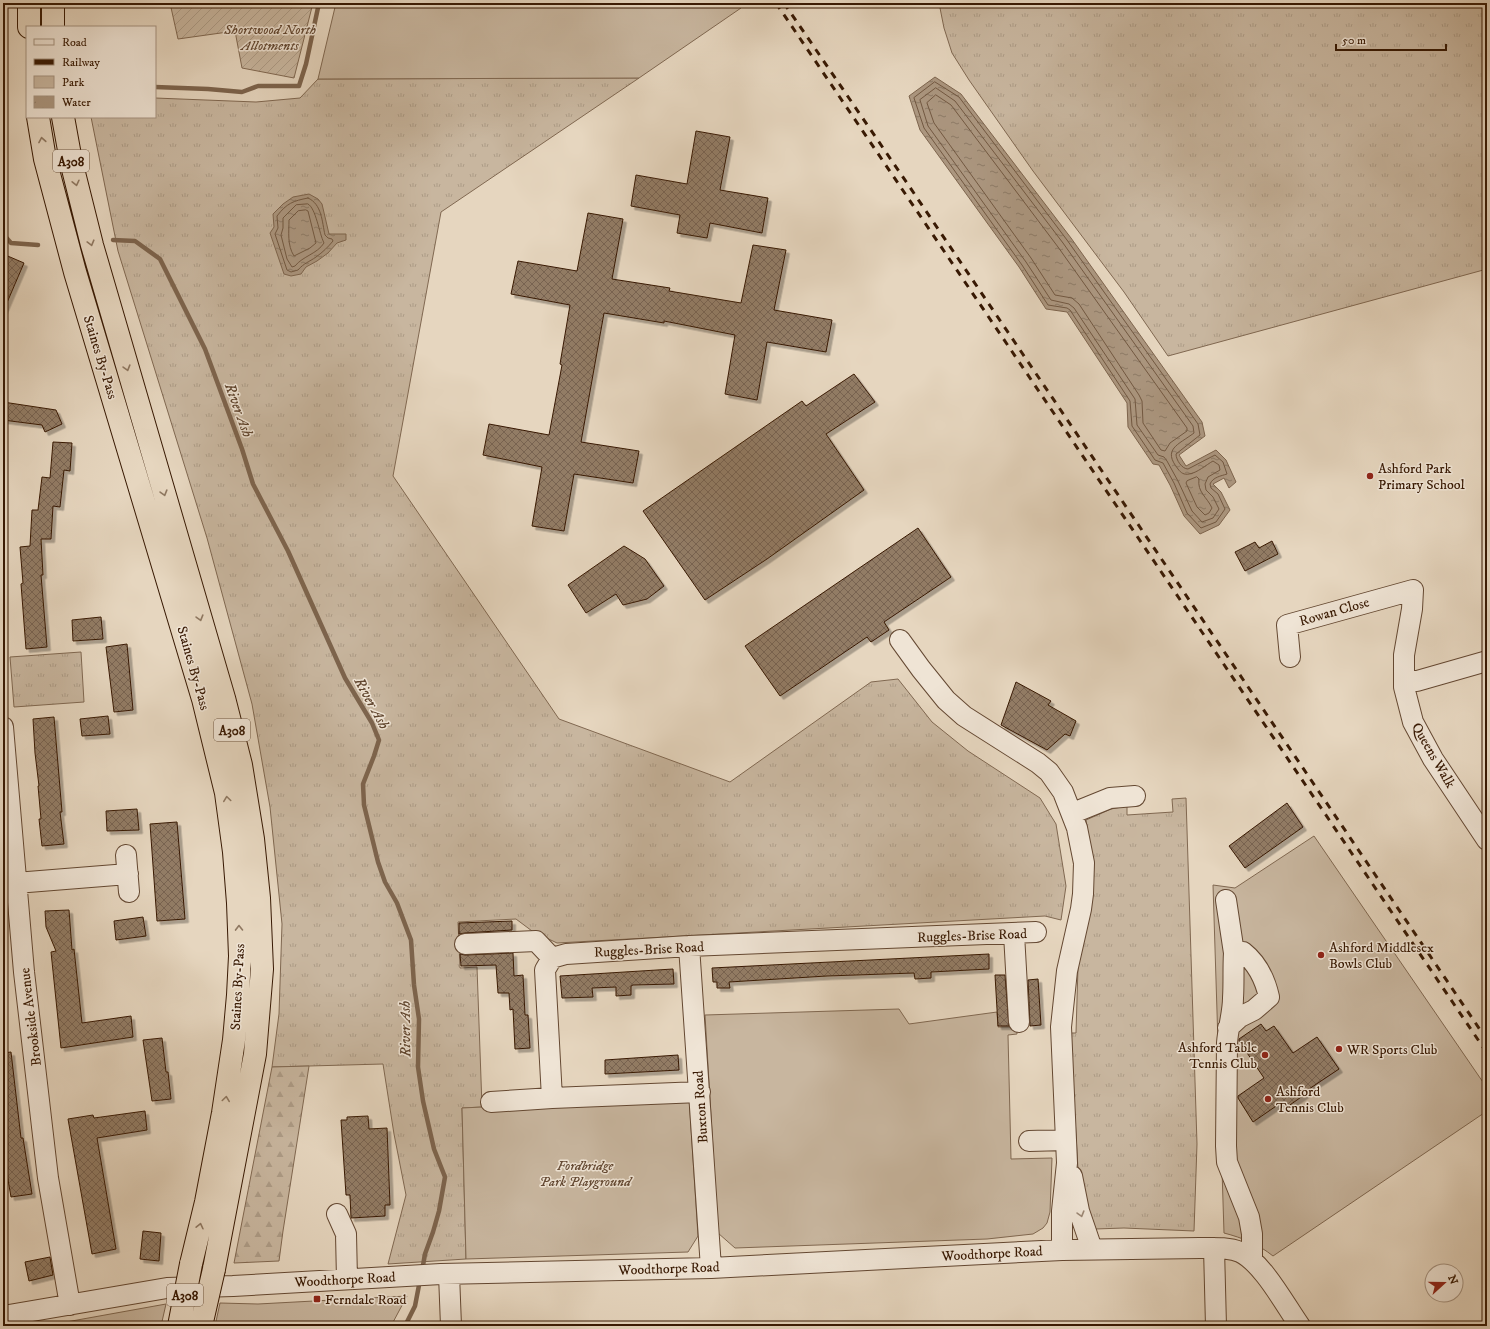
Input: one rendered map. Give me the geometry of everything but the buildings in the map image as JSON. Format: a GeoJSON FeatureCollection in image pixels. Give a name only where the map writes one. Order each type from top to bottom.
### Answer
{"type":"FeatureCollection","features":[{"type":"Feature","properties":{"kind":"highway"},"geometry":{"type":"LineString","coordinates":[[29,3],[29,26]]}},
{"type":"Feature","properties":{"kind":"highway"},"geometry":{"type":"LineString","coordinates":[[53,3],[53,26]]}},
{"type":"Feature","properties":{"kind":"highway","name":"Staines By-Pass"},"geometry":{"type":"LineString","coordinates":[[38,118],[45,159],[74,272],[203,699],[226,793],[228,808],[238,903],[240,956],[234,1040],[224,1113],[179,1326]]}},
{"type":"Feature","properties":{"kind":"highway","name":"Staines By-Pass"},"geometry":{"type":"LineString","coordinates":[[63,118],[71,161],[92,245],[224,698],[241,765],[253,839],[259,898],[262,969],[255,1054],[214,1269],[201,1326]]}},
{"type":"Feature","properties":{"kind":"street","name":"Rowan Close"},"geometry":{"type":"LineString","coordinates":[[1290,657],[1288,625],[1365,602],[1413,590]]}},
{"type":"Feature","properties":{"kind":"street","name":"Queens Walk"},"geometry":{"type":"LineString","coordinates":[[1413,590],[1412,609],[1404,655],[1404,681],[1406,697],[1413,722],[1432,759],[1487,840]]}},
{"type":"Feature","properties":{"kind":"street"},"geometry":{"type":"LineString","coordinates":[[900,640],[946,700],[964,716],[1032,759],[1049,772],[1063,792],[1073,813],[1084,863],[1084,879],[1081,910],[1067,971],[1062,1027],[1067,1163],[1062,1211],[1062,1250]]}},
{"type":"Feature","properties":{"kind":"street"},"geometry":{"type":"LineString","coordinates":[[1404,681],[1417,681],[1487,661]]}},
{"type":"Feature","properties":{"kind":"street","name":"Brookside Avenue"},"geometry":{"type":"LineString","coordinates":[[3,727],[9,884],[24,972],[48,1178],[70,1305]]}},
{"type":"Feature","properties":{"kind":"street"},"geometry":{"type":"LineString","coordinates":[[1073,813],[1110,798],[1135,796]]}},
{"type":"Feature","properties":{"kind":"street"},"geometry":{"type":"LineString","coordinates":[[9,884],[128,874]]}},
{"type":"Feature","properties":{"kind":"street"},"geometry":{"type":"LineString","coordinates":[[1226,900],[1234,953],[1232,971],[1233,999],[1227,1043],[1227,1162],[1249,1217],[1252,1234],[1252,1259]]}},
{"type":"Feature","properties":{"kind":"street","name":"Ruggles-Brise Road"},"geometry":{"type":"LineString","coordinates":[[552,958],[566,954],[689,946],[1036,932]]}},
{"type":"Feature","properties":{"kind":"street"},"geometry":{"type":"LineString","coordinates":[[1014,934],[1019,1022]]}},
{"type":"Feature","properties":{"kind":"street"},"geometry":{"type":"LineString","coordinates":[[465,944],[536,942],[552,958],[545,970],[552,1098]]}},
{"type":"Feature","properties":{"kind":"street","name":"Buxton Road"},"geometry":{"type":"LineString","coordinates":[[689,946],[711,1268]]}},
{"type":"Feature","properties":{"kind":"street"},"geometry":{"type":"LineString","coordinates":[[1228,1028],[1240,1017],[1254,1010],[1268,997],[1261,973],[1251,958],[1243,952],[1234,953]]}},
{"type":"Feature","properties":{"kind":"street"},"geometry":{"type":"LineString","coordinates":[[491,1102],[700,1092]]}},
{"type":"Feature","properties":{"kind":"street"},"geometry":{"type":"LineString","coordinates":[[1029,1140],[1065,1140]]}},
{"type":"Feature","properties":{"kind":"street"},"geometry":{"type":"LineString","coordinates":[[1067,1163],[1074,1181],[1079,1210],[1092,1249]]}},
{"type":"Feature","properties":{"kind":"street"},"geometry":{"type":"LineString","coordinates":[[337,1214],[346,1234],[347,1279]]}},
{"type":"Feature","properties":{"kind":"street"},"geometry":{"type":"LineString","coordinates":[[1214,1248],[1216,1326]]}},
{"type":"Feature","properties":{"kind":"street","name":"Woodthorpe Road"},"geometry":{"type":"LineString","coordinates":[[3,1316],[167,1288],[233,1286],[432,1274],[711,1268],[1062,1250],[1214,1248],[1239,1252],[1252,1259],[1262,1269],[1300,1326]]}},
{"type":"Feature","properties":{"kind":"street"},"geometry":{"type":"LineString","coordinates":[[432,1274],[451,1326]]}},
{"type":"Feature","properties":{"kind":"green space","name":"Shortwood North Allotments"},"geometry":{"type":"Polygon","coordinates":[[[170,3],[313,3],[294,78],[242,68],[235,31],[178,39],[170,3]]]}},
{"type":"Feature","properties":{"kind":"green space"},"geometry":{"type":"Polygon","coordinates":[[[336,3],[738,3],[741,8],[639,78],[318,79],[336,3]]]}},
{"type":"Feature","properties":{"kind":"green space"},"geometry":{"type":"Polygon","coordinates":[[[939,3],[1487,3],[1487,269],[1168,356],[1124,292],[1033,171],[969,80],[952,53],[944,28],[939,3]]]}},
{"type":"Feature","properties":{"kind":"green space"},"geometry":{"type":"Polygon","coordinates":[[[639,78],[441,212],[393,476],[559,719],[730,782],[871,682],[898,679],[932,722],[968,751],[1040,798],[1056,824],[1066,886],[1061,920],[1045,916],[557,943],[532,931],[516,919],[458,922],[460,968],[477,967],[482,1107],[462,1108],[466,1259],[388,1264],[406,1195],[394,1134],[383,1064],[272,1067],[279,1014],[282,924],[270,807],[252,704],[207,538],[118,251],[91,118],[156,118],[156,98],[256,102],[300,98],[318,79],[639,78]]]}},
{"type":"Feature","properties":{"kind":"green space"},"geometry":{"type":"Polygon","coordinates":[[[81,652],[84,702],[14,707],[10,657],[81,652]]]}},
{"type":"Feature","properties":{"kind":"green space"},"geometry":{"type":"Polygon","coordinates":[[[1186,798],[1197,1144],[1194,1231],[1124,1228],[1095,1229],[1087,1214],[1078,1169],[1070,1033],[1076,1033],[1078,967],[1092,861],[1086,820],[1111,809],[1127,806],[1127,815],[1173,812],[1172,799],[1186,798]]]}},
{"type":"Feature","properties":{"kind":"green space","name":"WR Sports Club"},"geometry":{"type":"Polygon","coordinates":[[[1314,836],[1487,1088],[1487,1111],[1273,1256],[1250,1242],[1224,1233],[1213,885],[1235,888],[1314,836]]]}},
{"type":"Feature","properties":{"kind":"green space"},"geometry":{"type":"Polygon","coordinates":[[[899,1009],[909,1024],[997,1012],[998,1027],[1017,1027],[1017,1034],[1008,1035],[1011,1159],[1052,1158],[1050,1212],[1047,1223],[1043,1228],[1033,1234],[987,1239],[735,1248],[718,1233],[705,1015],[899,1009]]]}},
{"type":"Feature","properties":{"kind":"green space"},"geometry":{"type":"Polygon","coordinates":[[[309,1066],[279,1261],[234,1263],[272,1067],[309,1066]]]}},
{"type":"Feature","properties":{"kind":"green space","name":"Fordbridge Park Playground"},"geometry":{"type":"Polygon","coordinates":[[[689,1097],[698,1236],[688,1252],[466,1259],[462,1108],[689,1097]]]}},
{"type":"Feature","properties":{"kind":"green space"},"geometry":{"type":"Polygon","coordinates":[[[407,1296],[391,1326],[215,1326],[220,1303],[258,1304],[407,1296]]]}},
{"type":"Feature","properties":{"kind":"green space"},"geometry":{"type":"Polygon","coordinates":[[[166,1304],[161,1326],[44,1326],[166,1304]]]}},
{"type":"Feature","properties":{"kind":"water"},"geometry":{"type":"Polygon","coordinates":[[[935,77],[961,94],[1071,238],[1202,422],[1205,436],[1179,455],[1186,466],[1216,450],[1226,460],[1236,482],[1229,488],[1224,478],[1213,484],[1221,492],[1230,510],[1219,525],[1200,534],[1184,516],[1159,465],[1153,464],[1128,427],[1127,403],[1067,312],[1046,309],[1019,267],[920,130],[909,96],[935,77]]]}},
{"type":"Feature","properties":{"kind":"water"},"geometry":{"type":"Polygon","coordinates":[[[309,194],[318,199],[322,204],[329,234],[346,234],[346,240],[337,243],[328,253],[306,267],[301,274],[291,276],[284,274],[270,233],[274,227],[273,214],[293,197],[309,194]]]}},
{"type":"Feature","properties":{"kind":"waterway"},"geometry":{"type":"LineString","coordinates":[[156,87],[242,92],[258,86],[299,86],[306,64],[319,3]]}},
{"type":"Feature","properties":{"kind":"waterway","name":"River Ash"},"geometry":{"type":"LineString","coordinates":[[3,234],[11,243],[38,245]]}},
{"type":"Feature","properties":{"kind":"waterway","name":"River Ash"},"geometry":{"type":"LineString","coordinates":[[113,240],[135,241],[160,259],[205,349],[242,449],[253,484],[288,551],[345,678],[372,723],[379,740],[363,784],[364,805],[378,862],[385,882],[397,903],[411,940],[414,985],[419,1019],[418,1067],[423,1101],[434,1149],[445,1177],[439,1211],[425,1254],[422,1271]]}},
{"type":"Feature","properties":{"kind":"waterway","name":"River Ash"},"geometry":{"type":"LineString","coordinates":[[405,1326],[415,1306],[420,1280]]}},
{"type":"Feature","properties":{"kind":"railway"},"geometry":{"type":"LineString","coordinates":[[776,3],[1487,1053]]}},
{"type":"Feature","properties":{"kind":"railway"},"geometry":{"type":"LineString","coordinates":[[784,3],[1487,1040]]}},
{"type":"Feature","properties":{"kind":"place","name":"Ashford Park Primary School"},"geometry":{"type":"Point","coordinates":[1370,476]}},
{"type":"Feature","properties":{"kind":"place","name":"Ashford Middlesex Bowls Club"},"geometry":{"type":"Point","coordinates":[1321,955]}},
{"type":"Feature","properties":{"kind":"place","name":"WR Sports Club"},"geometry":{"type":"Point","coordinates":[1339,1049]}},
{"type":"Feature","properties":{"kind":"place","name":"Ashford Table Tennis Club"},"geometry":{"type":"Point","coordinates":[1265,1055]}},
{"type":"Feature","properties":{"kind":"place","name":"Ashford Tennis Club"},"geometry":{"type":"Point","coordinates":[1268,1099]}},
{"type":"Feature","properties":{"kind":"place","name":"Ferndale Road"},"geometry":{"type":"Point","coordinates":[317,1299]}}]}
